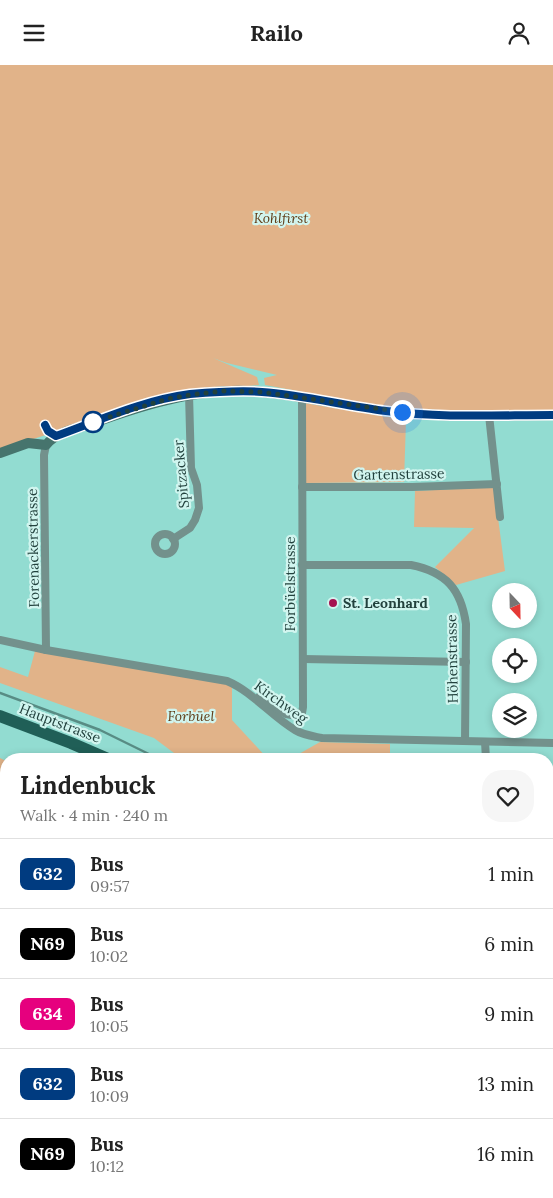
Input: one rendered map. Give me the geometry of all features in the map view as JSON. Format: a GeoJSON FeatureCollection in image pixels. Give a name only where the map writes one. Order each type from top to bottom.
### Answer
{"type":"FeatureCollection","features":[{"type":"Feature","properties":{"kind":"main road","name":"Hauptstrasse"},"geometry":{"type":"LineString","coordinates":[[0,716],[94,753]]}},
{"type":"Feature","properties":{"kind":"street"},"geometry":{"type":"LineString","coordinates":[[0,453],[28,443],[46,445],[56,436],[167,399],[224,391],[262,392],[387,411],[433,415],[553,415]]}},
{"type":"Feature","properties":{"kind":"street","name":"Spitzacker"},"geometry":{"type":"LineString","coordinates":[[173,539],[190,528],[199,508],[196,485],[190,468],[189,395]]}},
{"type":"Feature","properties":{"kind":"street","name":"Forbüelstrasse"},"geometry":{"type":"LineString","coordinates":[[252,696],[259,697],[286,714],[300,715],[303,707],[302,398]]}},
{"type":"Feature","properties":{"kind":"street"},"geometry":{"type":"LineString","coordinates":[[489,415],[500,517]]}},
{"type":"Feature","properties":{"kind":"street","name":"Forenackerstrasse"},"geometry":{"type":"LineString","coordinates":[[46,445],[44,455],[46,650]]}},
{"type":"Feature","properties":{"kind":"street","name":"Gartenstrasse"},"geometry":{"type":"LineString","coordinates":[[302,487],[412,487],[496,484]]}},
{"type":"Feature","properties":{"kind":"street","name":"Höhenstrasse"},"geometry":{"type":"LineString","coordinates":[[302,565],[411,565],[423,567],[450,583],[464,609],[466,624],[466,741]]}},
{"type":"Feature","properties":{"kind":"street","name":"Kirchweg"},"geometry":{"type":"LineString","coordinates":[[0,640],[46,650],[221,680],[235,685],[252,696],[278,719],[295,730],[322,739],[553,743]]}},
{"type":"Feature","properties":{"kind":"street"},"geometry":{"type":"LineString","coordinates":[[303,659],[466,662]]}},
{"type":"Feature","properties":{"kind":"street"},"geometry":{"type":"LineString","coordinates":[[485,742],[486,753]]}},
{"type":"Feature","properties":{"kind":"green space","name":"Kohlfirst"},"geometry":{"type":"Polygon","coordinates":[[[0,65],[553,65],[553,410],[461,412],[390,408],[265,385],[264,378],[277,375],[213,358],[257,377],[259,385],[176,392],[0,450],[0,65]]]}},
{"type":"Feature","properties":{"kind":"green space"},"geometry":{"type":"Polygon","coordinates":[[[305,403],[406,420],[404,482],[306,483],[305,403]]]}},
{"type":"Feature","properties":{"kind":"green space"},"geometry":{"type":"Polygon","coordinates":[[[494,487],[505,571],[456,585],[435,567],[474,528],[414,527],[415,491],[494,487]]]}},
{"type":"Feature","properties":{"kind":"green space","name":"Forbüel"},"geometry":{"type":"Polygon","coordinates":[[[35,651],[232,685],[232,720],[262,753],[174,753],[154,738],[0,683],[0,667],[28,677],[35,651]]]}},
{"type":"Feature","properties":{"kind":"green space"},"geometry":{"type":"Polygon","coordinates":[[[320,742],[390,744],[390,753],[301,753],[320,742]]]}},
{"type":"Feature","properties":{"kind":"railway"},"geometry":{"type":"LineString","coordinates":[[0,693],[100,730],[147,753]]}},
{"type":"Feature","properties":{"kind":"bus line","name":"632"},"geometry":{"type":"LineString","coordinates":[[45,425],[48,431],[56,436],[144,405],[189,395],[224,391],[262,392],[387,411],[433,415],[553,415]]}},
{"type":"Feature","properties":{"kind":"place","name":"St. Leonhard"},"geometry":{"type":"Point","coordinates":[333,603]}},
{"type":"Feature","properties":{"kind":"route"},"geometry":{"type":"LineString","coordinates":[[93,422],[167,399],[224,391],[262,392],[402,412]]}}]}
